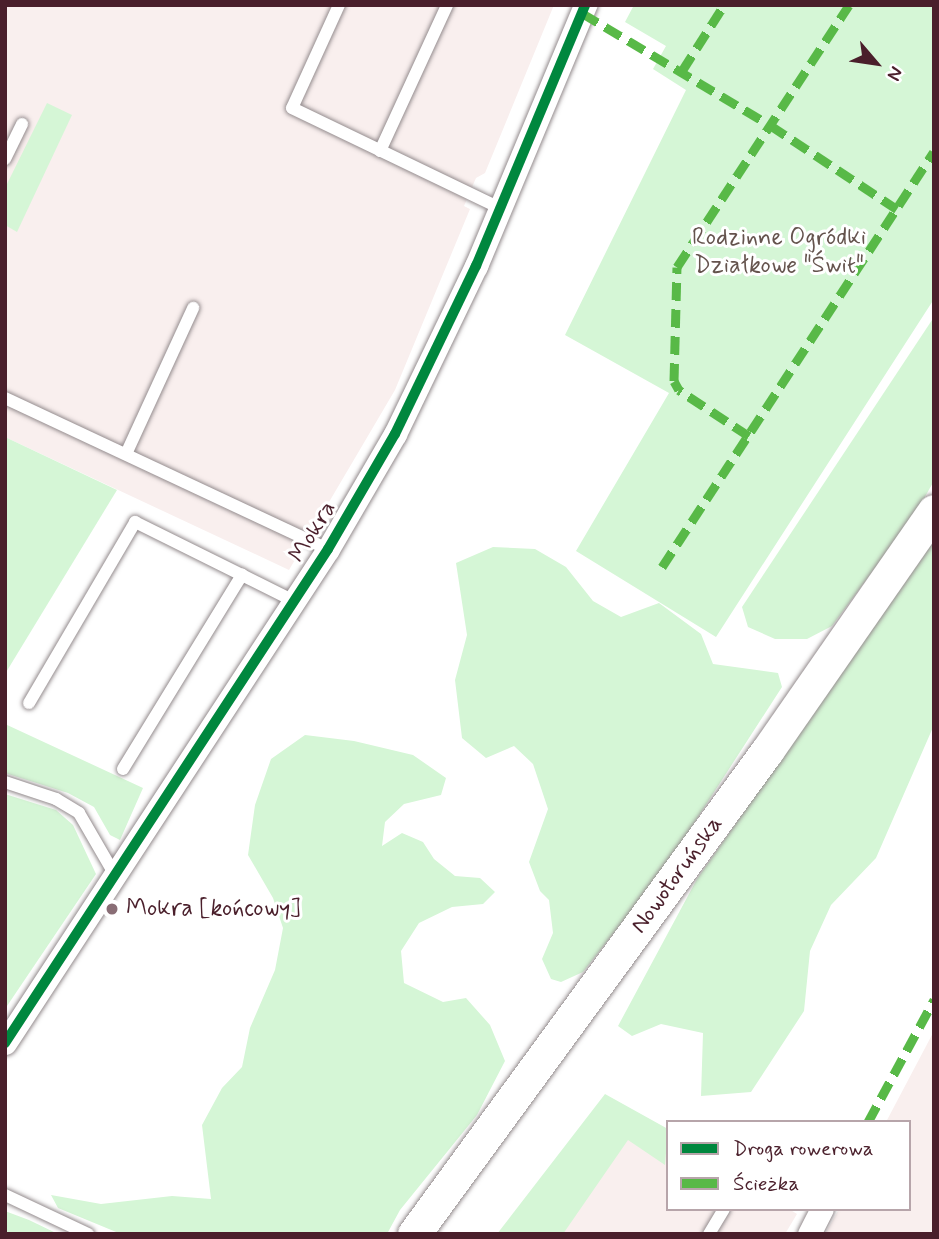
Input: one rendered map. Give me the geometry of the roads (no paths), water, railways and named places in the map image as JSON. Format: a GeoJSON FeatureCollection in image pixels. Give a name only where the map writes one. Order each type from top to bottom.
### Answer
{"type":"FeatureCollection","features":[{"type":"Feature","properties":{"kind":"main road","name":"Nowotoruńska"},"geometry":{"type":"LineString","coordinates":[[414,1234],[768,751],[934,511]]}},
{"type":"Feature","properties":{"kind":"street","name":"Mokra"},"geometry":{"type":"LineString","coordinates":[[5,1043],[328,549],[416,394],[500,208],[585,5]]}},
{"type":"Feature","properties":{"kind":"street"},"geometry":{"type":"LineString","coordinates":[[809,1234],[821,1211]]}},
{"type":"Feature","properties":{"kind":"lane"},"geometry":{"type":"LineString","coordinates":[[339,5],[292,108],[500,208]]}},
{"type":"Feature","properties":{"kind":"lane"},"geometry":{"type":"LineString","coordinates":[[380,151],[447,5]]}},
{"type":"Feature","properties":{"kind":"lane"},"geometry":{"type":"LineString","coordinates":[[5,159],[22,124]]}},
{"type":"Feature","properties":{"kind":"lane"},"geometry":{"type":"LineString","coordinates":[[126,454],[193,308]]}},
{"type":"Feature","properties":{"kind":"lane"},"geometry":{"type":"LineString","coordinates":[[5,398],[328,549]]}},
{"type":"Feature","properties":{"kind":"lane"},"geometry":{"type":"LineString","coordinates":[[29,703],[135,522],[294,601]]}},
{"type":"Feature","properties":{"kind":"lane"},"geometry":{"type":"LineString","coordinates":[[123,769],[242,575]]}},
{"type":"Feature","properties":{"kind":"lane"},"geometry":{"type":"LineString","coordinates":[[5,782],[56,799],[79,813],[115,875]]}},
{"type":"Feature","properties":{"kind":"lane"},"geometry":{"type":"LineString","coordinates":[[5,1195],[88,1234]]}},
{"type":"Feature","properties":{"kind":"lane"},"geometry":{"type":"LineString","coordinates":[[709,1234],[723,1211]]}},
{"type":"Feature","properties":{"kind":"place","name":"Mokra [końcowy]"},"geometry":{"type":"Point","coordinates":[112,909]}},
{"type":"Feature","properties":{"kind":"park label","name":"Rodzinne Ogródki Działkowe \"Świt\""},"geometry":{"type":"Point","coordinates":[779,252]}}]}
